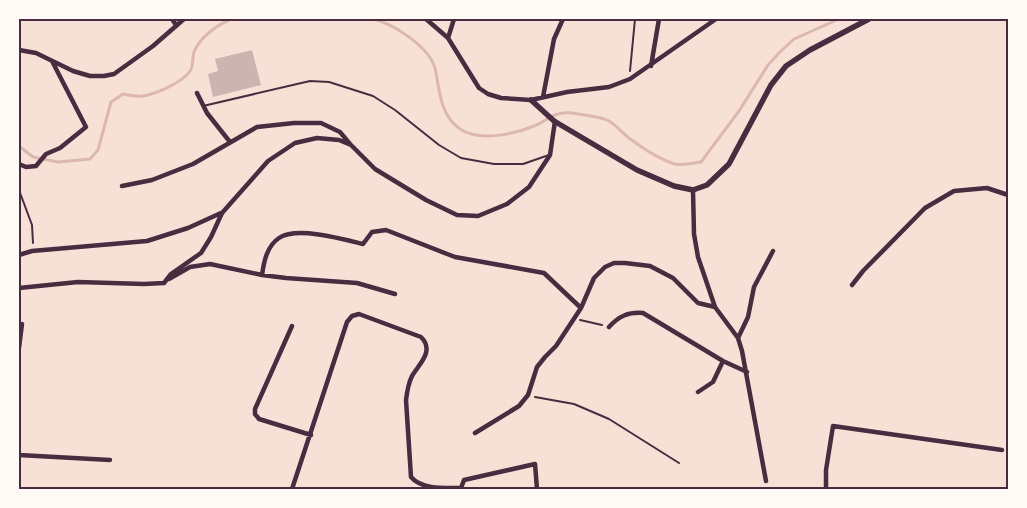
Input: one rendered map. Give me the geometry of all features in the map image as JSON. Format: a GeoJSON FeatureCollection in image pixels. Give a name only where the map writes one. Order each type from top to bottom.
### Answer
{"type":"FeatureCollection","features":[{"type":"Feature","properties":{"kind":"street"},"geometry":{"type":"LineString","coordinates":[[172,19],[176,26]]}},
{"type":"Feature","properties":{"kind":"street"},"geometry":{"type":"LineString","coordinates":[[19,49],[52,59],[73,71],[90,76],[104,76],[114,74],[130,63],[184,19]]}},
{"type":"Feature","properties":{"kind":"street"},"geometry":{"type":"LineString","coordinates":[[426,19],[448,38],[479,88],[488,94],[501,98],[531,100],[567,92],[609,87],[629,79],[652,66],[716,19]]}},
{"type":"Feature","properties":{"kind":"street"},"geometry":{"type":"LineString","coordinates":[[448,38],[454,19]]}},
{"type":"Feature","properties":{"kind":"street"},"geometry":{"type":"LineString","coordinates":[[543,97],[554,39],[562,19]]}},
{"type":"Feature","properties":{"kind":"street"},"geometry":{"type":"LineString","coordinates":[[652,66],[659,19]]}},
{"type":"Feature","properties":{"kind":"street"},"geometry":{"type":"LineString","coordinates":[[531,100],[555,121],[637,170],[674,186],[693,190],[707,185],[729,164],[771,86],[786,66],[810,50],[869,19]]}},
{"type":"Feature","properties":{"kind":"street"},"geometry":{"type":"LineString","coordinates":[[19,164],[26,167],[36,166],[46,154],[60,148],[86,127],[52,59]]}},
{"type":"Feature","properties":{"kind":"street"},"geometry":{"type":"LineString","coordinates":[[196,93],[203,106],[230,142]]}},
{"type":"Feature","properties":{"kind":"street"},"geometry":{"type":"LineString","coordinates":[[122,186],[152,180],[193,164],[257,127],[294,123],[321,123],[340,132],[375,169],[426,200],[457,214],[478,216],[507,204],[529,187],[550,155],[555,121]]}},
{"type":"Feature","properties":{"kind":"street"},"geometry":{"type":"LineString","coordinates":[[164,282],[201,252],[211,237],[222,213],[268,161],[295,143],[317,138],[339,140],[351,145]]}},
{"type":"Feature","properties":{"kind":"street"},"geometry":{"type":"LineString","coordinates":[[852,285],[863,271],[925,208],[954,191],[987,188],[1008,195]]}},
{"type":"Feature","properties":{"kind":"street"},"geometry":{"type":"LineString","coordinates":[[693,190],[695,241],[698,257],[715,307],[738,338],[747,372],[766,481]]}},
{"type":"Feature","properties":{"kind":"street"},"geometry":{"type":"LineString","coordinates":[[19,255],[32,251],[147,241],[188,228],[222,213]]}},
{"type":"Feature","properties":{"kind":"street"},"geometry":{"type":"LineString","coordinates":[[262,275],[267,252],[272,244],[281,236],[298,233],[324,235],[363,244],[372,232],[386,230],[455,257],[544,273],[582,308]]}},
{"type":"Feature","properties":{"kind":"street"},"geometry":{"type":"LineString","coordinates":[[738,338],[748,317],[754,286],[772,251]]}},
{"type":"Feature","properties":{"kind":"street"},"geometry":{"type":"LineString","coordinates":[[475,433],[520,406],[528,395],[537,367],[556,346],[582,308],[594,278],[605,267],[614,263],[650,266],[673,278],[698,304],[715,307]]}},
{"type":"Feature","properties":{"kind":"street"},"geometry":{"type":"LineString","coordinates":[[19,288],[78,282],[157,283],[164,282],[190,267],[210,264],[262,275],[357,283],[395,294]]}},
{"type":"Feature","properties":{"kind":"street"},"geometry":{"type":"LineString","coordinates":[[609,327],[622,315],[643,313],[723,361],[747,372]]}},
{"type":"Feature","properties":{"kind":"street"},"geometry":{"type":"LineString","coordinates":[[292,489],[346,322],[352,316],[360,314],[421,337],[425,341],[427,348],[424,361],[412,377],[406,400],[411,477],[418,483],[440,489],[461,488],[464,480],[535,464],[537,489]]}},
{"type":"Feature","properties":{"kind":"street"},"geometry":{"type":"LineString","coordinates":[[19,348],[22,324]]}},
{"type":"Feature","properties":{"kind":"street"},"geometry":{"type":"LineString","coordinates":[[292,326],[255,409],[255,414],[259,419],[311,435]]}},
{"type":"Feature","properties":{"kind":"street"},"geometry":{"type":"LineString","coordinates":[[698,392],[713,382],[723,361]]}},
{"type":"Feature","properties":{"kind":"street"},"geometry":{"type":"LineString","coordinates":[[826,489],[826,470],[833,426],[1002,450]]}},
{"type":"Feature","properties":{"kind":"street"},"geometry":{"type":"LineString","coordinates":[[19,455],[110,460]]}},
{"type":"Feature","properties":{"kind":"lane"},"geometry":{"type":"LineString","coordinates":[[203,106],[310,81],[329,82],[373,96],[395,110],[439,145],[461,158],[494,164],[523,164],[550,155]]}},
{"type":"Feature","properties":{"kind":"path"},"geometry":{"type":"LineString","coordinates":[[629,79],[636,19]]}},
{"type":"Feature","properties":{"kind":"path"},"geometry":{"type":"LineString","coordinates":[[19,190],[32,224],[32,251]]}},
{"type":"Feature","properties":{"kind":"path"},"geometry":{"type":"LineString","coordinates":[[574,319],[609,327]]}},
{"type":"Feature","properties":{"kind":"path"},"geometry":{"type":"LineString","coordinates":[[528,395],[574,404],[609,419],[679,463]]}},
{"type":"Feature","properties":{"kind":"building"},"geometry":{"type":"Polygon","coordinates":[[[252,50],[261,85],[213,97],[208,74],[218,71],[215,59],[252,50]]]}},
{"type":"Feature","properties":{"kind":"waterway"},"geometry":{"type":"LineString","coordinates":[[19,146],[33,157],[58,162],[90,159],[98,150],[111,102],[123,94],[140,96],[155,93],[182,79],[191,69],[194,52],[200,41],[215,28],[232,19]]}},
{"type":"Feature","properties":{"kind":"waterway"},"geometry":{"type":"LineString","coordinates":[[372,19],[390,25],[400,31],[426,52],[435,68],[444,109],[453,123],[468,133],[487,136],[507,134],[534,126],[561,113],[572,113],[605,119],[651,153],[669,162],[681,165],[701,162],[739,111],[768,65],[794,39],[839,19]]}}]}
